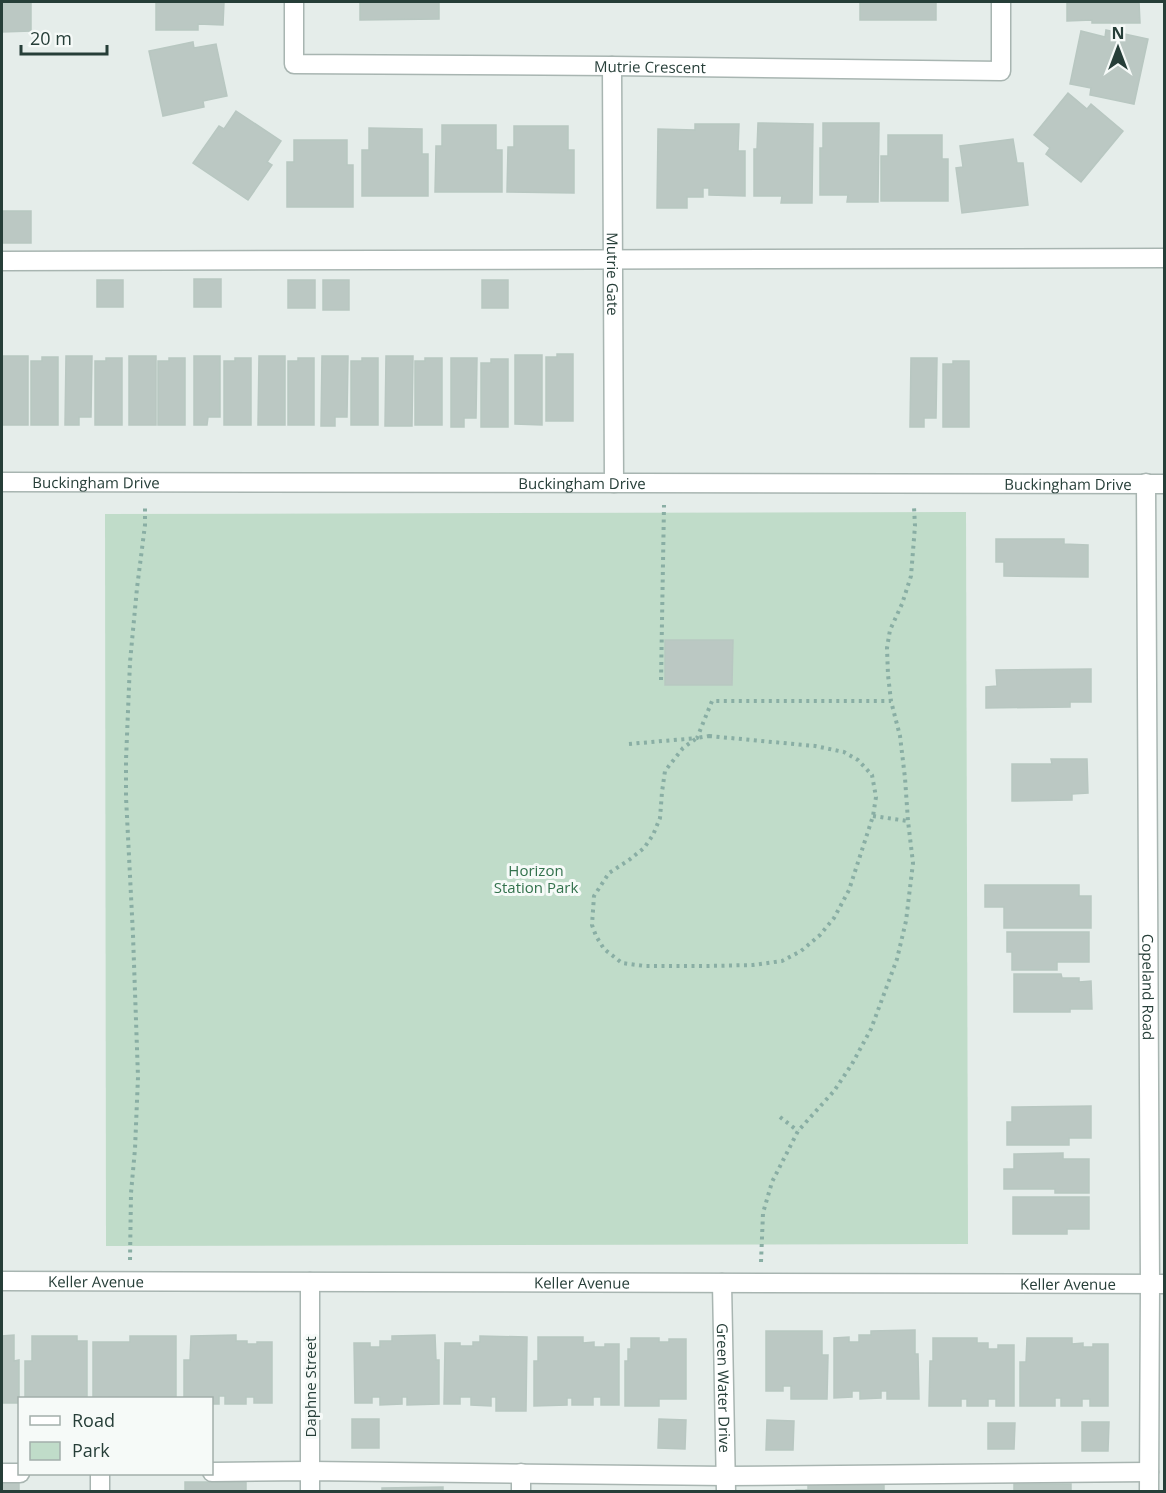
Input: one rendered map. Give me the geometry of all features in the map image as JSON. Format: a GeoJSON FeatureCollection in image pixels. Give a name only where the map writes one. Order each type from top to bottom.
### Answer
{"type":"FeatureCollection","features":[{"type":"Feature","properties":{"kind":"street","name":"Mutrie Crescent"},"geometry":{"type":"LineString","coordinates":[[294,2],[294,64],[1001,71],[1001,2]]}},
{"type":"Feature","properties":{"kind":"street","name":"Mutrie Gate"},"geometry":{"type":"LineString","coordinates":[[612,66],[614,483]]}},
{"type":"Feature","properties":{"kind":"street"},"geometry":{"type":"LineString","coordinates":[[2,261],[1164,258]]}},
{"type":"Feature","properties":{"kind":"street","name":"Buckingham Drive"},"geometry":{"type":"LineString","coordinates":[[2,482],[1155,483]]}},
{"type":"Feature","properties":{"kind":"street","name":"Copeland Road"},"geometry":{"type":"LineString","coordinates":[[1149,1491],[1157,1284],[1155,483]]}},
{"type":"Feature","properties":{"kind":"street","name":"Keller Avenue"},"geometry":{"type":"LineString","coordinates":[[2,1281],[1157,1284]]}},
{"type":"Feature","properties":{"kind":"street","name":"Daphne Street"},"geometry":{"type":"LineString","coordinates":[[310,1282],[310,1491]]}},
{"type":"Feature","properties":{"kind":"street","name":"Green Water Drive"},"geometry":{"type":"LineString","coordinates":[[722,1283],[726,1484]]}},
{"type":"Feature","properties":{"kind":"street"},"geometry":{"type":"LineString","coordinates":[[213,1472],[521,1473],[726,1484],[1149,1472]]}},
{"type":"Feature","properties":{"kind":"street"},"geometry":{"type":"LineString","coordinates":[[2,1473],[18,1473]]}},
{"type":"Feature","properties":{"kind":"street"},"geometry":{"type":"LineString","coordinates":[[520,1491],[521,1473]]}},
{"type":"Feature","properties":{"kind":"street"},"geometry":{"type":"LineString","coordinates":[[100,1475],[100,1491]]}},
{"type":"Feature","properties":{"kind":"path"},"geometry":{"type":"LineString","coordinates":[[129,1282],[131,1193],[138,1077],[126,760],[134,617],[145,525],[144,482]]}},
{"type":"Feature","properties":{"kind":"path"},"geometry":{"type":"LineString","coordinates":[[662,680],[664,483]]}},
{"type":"Feature","properties":{"kind":"path"},"geometry":{"type":"LineString","coordinates":[[761,1283],[763,1213],[772,1182],[798,1131],[834,1091],[872,1029],[897,959],[906,921],[913,863],[900,736],[891,701],[887,648],[890,630],[911,576],[915,526],[913,484]]}},
{"type":"Feature","properties":{"kind":"path"},"geometry":{"type":"LineString","coordinates":[[629,744],[697,738],[710,735],[815,746],[844,752],[858,760],[872,775],[876,796],[873,816],[849,890],[834,918],[819,935],[801,951],[782,961],[753,965],[645,966],[622,963],[604,949],[596,936],[592,925],[594,896],[609,873],[629,860],[648,842],[660,818],[665,771],[683,748],[697,738],[712,701],[891,701]]}},
{"type":"Feature","properties":{"kind":"path"},"geometry":{"type":"LineString","coordinates":[[873,816],[908,821]]}},
{"type":"Feature","properties":{"kind":"path"},"geometry":{"type":"LineString","coordinates":[[780,1117],[798,1131]]}},
{"type":"Feature","properties":{"kind":"green space","name":"Horizon Station Park"},"geometry":{"type":"Polygon","coordinates":[[[966,512],[968,1244],[106,1246],[105,514],[966,512]]]}},
{"type":"Feature","properties":{"kind":"building"},"geometry":{"type":"Polygon","coordinates":[[[2,2],[31,2],[31,31],[2,32],[2,2]]]}},
{"type":"Feature","properties":{"kind":"building"},"geometry":{"type":"Polygon","coordinates":[[[156,2],[224,2],[223,25],[198,24],[198,30],[156,30],[156,2]]]}},
{"type":"Feature","properties":{"kind":"building"},"geometry":{"type":"Polygon","coordinates":[[[360,2],[439,2],[439,19],[360,20],[360,2]]]}},
{"type":"Feature","properties":{"kind":"building"},"geometry":{"type":"Polygon","coordinates":[[[860,2],[936,2],[936,20],[860,20],[860,2]]]}},
{"type":"Feature","properties":{"kind":"building"},"geometry":{"type":"Polygon","coordinates":[[[1067,2],[1139,2],[1140,23],[1067,21],[1067,2]]]}},
{"type":"Feature","properties":{"kind":"building"},"geometry":{"type":"Polygon","coordinates":[[[1106,30],[1148,39],[1134,104],[1090,95],[1091,88],[1070,84],[1081,31],[1105,37],[1106,30]]]}},
{"type":"Feature","properties":{"kind":"building"},"geometry":{"type":"Polygon","coordinates":[[[193,42],[194,48],[216,44],[227,96],[203,101],[204,107],[163,116],[149,51],[193,42]]]}},
{"type":"Feature","properties":{"kind":"building"},"geometry":{"type":"Polygon","coordinates":[[[1068,93],[1087,109],[1091,104],[1123,131],[1081,182],[1046,154],[1050,148],[1034,135],[1068,93]]]}},
{"type":"Feature","properties":{"kind":"building"},"geometry":{"type":"Polygon","coordinates":[[[236,111],[281,141],[267,162],[272,165],[248,200],[193,163],[219,126],[224,129],[236,111]]]}},
{"type":"Feature","properties":{"kind":"building"},"geometry":{"type":"Polygon","coordinates":[[[758,123],[813,124],[812,203],[781,203],[782,196],[754,196],[754,149],[757,149],[758,123]]]}},
{"type":"Feature","properties":{"kind":"building"},"geometry":{"type":"Polygon","coordinates":[[[823,123],[879,123],[878,202],[847,202],[848,195],[820,195],[820,148],[823,148],[823,123]]]}},
{"type":"Feature","properties":{"kind":"building"},"geometry":{"type":"Polygon","coordinates":[[[695,124],[739,124],[738,151],[745,151],[745,196],[709,195],[709,188],[703,188],[703,197],[687,197],[687,208],[657,208],[658,129],[695,130],[695,124]]]}},
{"type":"Feature","properties":{"kind":"building"},"geometry":{"type":"Polygon","coordinates":[[[442,125],[496,125],[496,150],[502,150],[502,192],[435,192],[436,146],[442,146],[442,125]]]}},
{"type":"Feature","properties":{"kind":"building"},"geometry":{"type":"Polygon","coordinates":[[[514,126],[568,126],[568,150],[574,150],[574,193],[507,192],[508,147],[514,147],[514,126]]]}},
{"type":"Feature","properties":{"kind":"building"},"geometry":{"type":"Polygon","coordinates":[[[369,128],[422,129],[422,154],[428,154],[428,196],[362,196],[362,150],[369,150],[369,128]]]}},
{"type":"Feature","properties":{"kind":"building"},"geometry":{"type":"Polygon","coordinates":[[[888,135],[942,135],[942,159],[948,159],[948,201],[881,201],[881,156],[888,156],[888,135]]]}},
{"type":"Feature","properties":{"kind":"building"},"geometry":{"type":"Polygon","coordinates":[[[1013,139],[1017,163],[1023,163],[1028,205],[962,213],[956,168],[963,167],[960,146],[1013,139]]]}},
{"type":"Feature","properties":{"kind":"building"},"geometry":{"type":"Polygon","coordinates":[[[294,140],[347,140],[347,165],[353,165],[353,207],[287,207],[287,162],[294,162],[294,140]]]}},
{"type":"Feature","properties":{"kind":"building"},"geometry":{"type":"Polygon","coordinates":[[[2,211],[31,211],[31,243],[2,243],[2,211]]]}},
{"type":"Feature","properties":{"kind":"building"},"geometry":{"type":"Polygon","coordinates":[[[194,279],[221,279],[221,307],[194,307],[194,279]]]}},
{"type":"Feature","properties":{"kind":"building"},"geometry":{"type":"Polygon","coordinates":[[[97,280],[123,280],[123,307],[97,307],[97,280]]]}},
{"type":"Feature","properties":{"kind":"building"},"geometry":{"type":"Polygon","coordinates":[[[288,280],[315,280],[315,308],[288,308],[288,280]]]}},
{"type":"Feature","properties":{"kind":"building"},"geometry":{"type":"Polygon","coordinates":[[[323,280],[349,280],[349,310],[323,310],[323,280]]]}},
{"type":"Feature","properties":{"kind":"building"},"geometry":{"type":"Polygon","coordinates":[[[482,280],[508,280],[508,308],[482,308],[482,280]]]}},
{"type":"Feature","properties":{"kind":"building"},"geometry":{"type":"Polygon","coordinates":[[[557,354],[573,354],[573,421],[546,421],[546,357],[557,357],[557,354]]]}},
{"type":"Feature","properties":{"kind":"building"},"geometry":{"type":"Polygon","coordinates":[[[515,355],[542,355],[542,425],[515,424],[515,355]]]}},
{"type":"Feature","properties":{"kind":"building"},"geometry":{"type":"Polygon","coordinates":[[[2,356],[28,356],[28,425],[2,425],[2,356]]]}},
{"type":"Feature","properties":{"kind":"building"},"geometry":{"type":"Polygon","coordinates":[[[66,356],[92,356],[91,417],[79,417],[79,425],[65,425],[66,356]]]}},
{"type":"Feature","properties":{"kind":"building"},"geometry":{"type":"Polygon","coordinates":[[[129,356],[156,356],[156,425],[129,425],[129,356]]]}},
{"type":"Feature","properties":{"kind":"building"},"geometry":{"type":"Polygon","coordinates":[[[194,356],[220,356],[220,417],[208,417],[207,425],[194,425],[194,356]]]}},
{"type":"Feature","properties":{"kind":"building"},"geometry":{"type":"Polygon","coordinates":[[[259,356],[285,356],[285,425],[258,425],[259,356]]]}},
{"type":"Feature","properties":{"kind":"building"},"geometry":{"type":"Polygon","coordinates":[[[322,356],[348,356],[347,417],[335,417],[335,426],[321,426],[322,356]]]}},
{"type":"Feature","properties":{"kind":"building"},"geometry":{"type":"Polygon","coordinates":[[[386,356],[413,356],[412,426],[385,426],[386,356]]]}},
{"type":"Feature","properties":{"kind":"building"},"geometry":{"type":"Polygon","coordinates":[[[42,357],[58,357],[58,425],[31,425],[31,361],[42,361],[42,357]]]}},
{"type":"Feature","properties":{"kind":"building"},"geometry":{"type":"Polygon","coordinates":[[[106,358],[122,358],[122,425],[95,425],[95,361],[106,361],[106,358]]]}},
{"type":"Feature","properties":{"kind":"building"},"geometry":{"type":"Polygon","coordinates":[[[169,358],[185,358],[185,425],[158,425],[158,361],[169,361],[169,358]]]}},
{"type":"Feature","properties":{"kind":"building"},"geometry":{"type":"Polygon","coordinates":[[[235,358],[251,358],[251,425],[224,425],[224,361],[235,361],[235,358]]]}},
{"type":"Feature","properties":{"kind":"building"},"geometry":{"type":"Polygon","coordinates":[[[298,358],[314,358],[314,425],[288,425],[288,361],[298,361],[298,358]]]}},
{"type":"Feature","properties":{"kind":"building"},"geometry":{"type":"Polygon","coordinates":[[[362,358],[378,358],[378,425],[351,425],[351,361],[362,361],[362,358]]]}},
{"type":"Feature","properties":{"kind":"building"},"geometry":{"type":"Polygon","coordinates":[[[425,358],[442,358],[442,425],[415,425],[415,361],[425,361],[425,358]]]}},
{"type":"Feature","properties":{"kind":"building"},"geometry":{"type":"Polygon","coordinates":[[[451,358],[477,358],[476,418],[464,418],[464,427],[451,427],[451,358]]]}},
{"type":"Feature","properties":{"kind":"building"},"geometry":{"type":"Polygon","coordinates":[[[911,358],[937,358],[936,418],[924,418],[924,427],[910,427],[911,358]]]}},
{"type":"Feature","properties":{"kind":"building"},"geometry":{"type":"Polygon","coordinates":[[[491,359],[508,359],[508,427],[481,427],[481,363],[491,363],[491,359]]]}},
{"type":"Feature","properties":{"kind":"building"},"geometry":{"type":"Polygon","coordinates":[[[953,361],[969,361],[969,427],[943,427],[943,364],[953,364],[953,361]]]}},
{"type":"Feature","properties":{"kind":"building"},"geometry":{"type":"Polygon","coordinates":[[[996,539],[1064,539],[1064,544],[1088,545],[1088,577],[1004,576],[1004,562],[996,562],[996,539]]]}},
{"type":"Feature","properties":{"kind":"building"},"geometry":{"type":"Polygon","coordinates":[[[665,640],[733,640],[732,685],[665,685],[665,640]]]}},
{"type":"Feature","properties":{"kind":"building"},"geometry":{"type":"Polygon","coordinates":[[[1091,669],[1091,702],[1070,702],[1070,707],[986,708],[986,687],[997,686],[996,670],[1091,669]]]}},
{"type":"Feature","properties":{"kind":"building"},"geometry":{"type":"Polygon","coordinates":[[[1051,759],[1087,759],[1088,793],[1072,794],[1072,800],[1012,801],[1012,764],[1052,764],[1051,759]]]}},
{"type":"Feature","properties":{"kind":"building"},"geometry":{"type":"Polygon","coordinates":[[[985,885],[1079,885],[1079,896],[1091,896],[1091,928],[1004,928],[1004,907],[985,907],[985,885]]]}},
{"type":"Feature","properties":{"kind":"building"},"geometry":{"type":"Polygon","coordinates":[[[1007,932],[1089,932],[1089,962],[1057,962],[1057,970],[1012,970],[1012,952],[1007,952],[1007,932]]]}},
{"type":"Feature","properties":{"kind":"building"},"geometry":{"type":"Polygon","coordinates":[[[1014,974],[1061,974],[1062,978],[1079,978],[1079,982],[1091,981],[1092,1009],[1070,1009],[1070,1012],[1014,1012],[1014,974]]]}},
{"type":"Feature","properties":{"kind":"building"},"geometry":{"type":"Polygon","coordinates":[[[1091,1106],[1091,1138],[1069,1138],[1069,1145],[1007,1145],[1007,1122],[1012,1122],[1012,1107],[1091,1106]]]}},
{"type":"Feature","properties":{"kind":"building"},"geometry":{"type":"Polygon","coordinates":[[[1063,1153],[1063,1159],[1089,1159],[1089,1193],[1055,1193],[1055,1189],[1004,1189],[1004,1169],[1014,1169],[1014,1154],[1063,1153]]]}},
{"type":"Feature","properties":{"kind":"building"},"geometry":{"type":"Polygon","coordinates":[[[1013,1197],[1089,1197],[1089,1229],[1067,1229],[1067,1234],[1013,1234],[1013,1197]]]}},
{"type":"Feature","properties":{"kind":"building"},"geometry":{"type":"Polygon","coordinates":[[[915,1330],[919,1399],[887,1399],[887,1391],[881,1391],[881,1398],[860,1399],[860,1391],[852,1391],[852,1397],[834,1398],[834,1338],[849,1337],[849,1342],[859,1342],[859,1335],[871,1335],[871,1331],[915,1330]]]}},
{"type":"Feature","properties":{"kind":"building"},"geometry":{"type":"Polygon","coordinates":[[[766,1331],[822,1331],[822,1355],[828,1355],[827,1399],[791,1399],[791,1386],[783,1386],[783,1391],[766,1391],[766,1331]]]}},
{"type":"Feature","properties":{"kind":"building"},"geometry":{"type":"Polygon","coordinates":[[[14,1335],[14,1361],[19,1360],[18,1403],[2,1403],[2,1336],[14,1335]]]}},
{"type":"Feature","properties":{"kind":"building"},"geometry":{"type":"Polygon","coordinates":[[[236,1335],[236,1341],[247,1341],[247,1344],[272,1342],[272,1403],[254,1403],[254,1397],[246,1397],[246,1404],[225,1404],[225,1396],[219,1396],[219,1404],[213,1404],[213,1397],[184,1397],[184,1360],[190,1360],[191,1336],[236,1335]]]}},
{"type":"Feature","properties":{"kind":"building"},"geometry":{"type":"Polygon","coordinates":[[[435,1335],[436,1360],[439,1360],[439,1404],[407,1405],[407,1397],[402,1397],[402,1404],[380,1405],[380,1397],[372,1397],[372,1403],[355,1403],[354,1343],[370,1343],[370,1347],[380,1347],[380,1341],[392,1341],[392,1336],[435,1335]]]}},
{"type":"Feature","properties":{"kind":"building"},"geometry":{"type":"Polygon","coordinates":[[[32,1336],[77,1336],[77,1341],[87,1341],[87,1397],[25,1397],[25,1361],[32,1361],[32,1336]]]}},
{"type":"Feature","properties":{"kind":"building"},"geometry":{"type":"Polygon","coordinates":[[[130,1336],[176,1336],[176,1397],[93,1397],[93,1342],[130,1342],[130,1336]]]}},
{"type":"Feature","properties":{"kind":"building"},"geometry":{"type":"Polygon","coordinates":[[[480,1336],[527,1337],[526,1411],[496,1411],[496,1397],[491,1397],[491,1406],[471,1405],[471,1397],[460,1397],[460,1404],[444,1404],[445,1343],[473,1346],[473,1342],[480,1342],[480,1336]]]}},
{"type":"Feature","properties":{"kind":"building"},"geometry":{"type":"Polygon","coordinates":[[[538,1337],[583,1337],[583,1343],[594,1342],[594,1347],[619,1344],[619,1405],[601,1405],[601,1397],[593,1397],[593,1405],[572,1405],[572,1398],[567,1398],[567,1405],[534,1406],[534,1361],[538,1361],[538,1337]]]}},
{"type":"Feature","properties":{"kind":"building"},"geometry":{"type":"Polygon","coordinates":[[[631,1338],[659,1338],[659,1342],[669,1342],[669,1339],[686,1339],[686,1399],[659,1399],[659,1406],[625,1406],[625,1361],[628,1361],[631,1338]]]}},
{"type":"Feature","properties":{"kind":"building"},"geometry":{"type":"Polygon","coordinates":[[[933,1338],[977,1338],[977,1343],[988,1343],[988,1349],[998,1349],[998,1345],[1014,1345],[1014,1406],[996,1406],[996,1399],[988,1399],[988,1406],[967,1406],[967,1399],[961,1399],[961,1406],[929,1406],[933,1338]]]}},
{"type":"Feature","properties":{"kind":"building"},"geometry":{"type":"Polygon","coordinates":[[[1027,1338],[1072,1338],[1072,1344],[1083,1343],[1083,1347],[1108,1344],[1108,1406],[1090,1406],[1090,1399],[1082,1399],[1082,1406],[1061,1406],[1061,1398],[1055,1398],[1055,1406],[1020,1406],[1020,1362],[1026,1362],[1027,1338]]]}},
{"type":"Feature","properties":{"kind":"building"},"geometry":{"type":"Polygon","coordinates":[[[352,1419],[379,1419],[379,1448],[352,1448],[352,1419]]]}},
{"type":"Feature","properties":{"kind":"building"},"geometry":{"type":"Polygon","coordinates":[[[659,1419],[686,1420],[685,1449],[658,1448],[659,1419]]]}},
{"type":"Feature","properties":{"kind":"building"},"geometry":{"type":"Polygon","coordinates":[[[767,1420],[794,1421],[793,1450],[766,1450],[767,1420]]]}},
{"type":"Feature","properties":{"kind":"building"},"geometry":{"type":"Polygon","coordinates":[[[1082,1422],[1109,1422],[1108,1451],[1082,1451],[1082,1422]]]}},
{"type":"Feature","properties":{"kind":"building"},"geometry":{"type":"Polygon","coordinates":[[[988,1423],[1015,1423],[1014,1449],[988,1449],[988,1423]]]}},
{"type":"Feature","properties":{"kind":"building"},"geometry":{"type":"Polygon","coordinates":[[[2,1482],[19,1482],[19,1492],[2,1492],[2,1482]]]}},
{"type":"Feature","properties":{"kind":"building"},"geometry":{"type":"Polygon","coordinates":[[[185,1482],[246,1482],[246,1492],[185,1492],[185,1482]]]}},
{"type":"Feature","properties":{"kind":"building"},"geometry":{"type":"Polygon","coordinates":[[[808,1483],[884,1483],[884,1492],[796,1492],[796,1490],[808,1490],[808,1483]]]}},
{"type":"Feature","properties":{"kind":"building"},"geometry":{"type":"Polygon","coordinates":[[[1014,1484],[1071,1484],[1071,1492],[1014,1492],[1014,1484]]]}},
{"type":"Feature","properties":{"kind":"building"},"geometry":{"type":"Polygon","coordinates":[[[443,1487],[443,1492],[382,1492],[382,1488],[443,1487]]]}}]}
